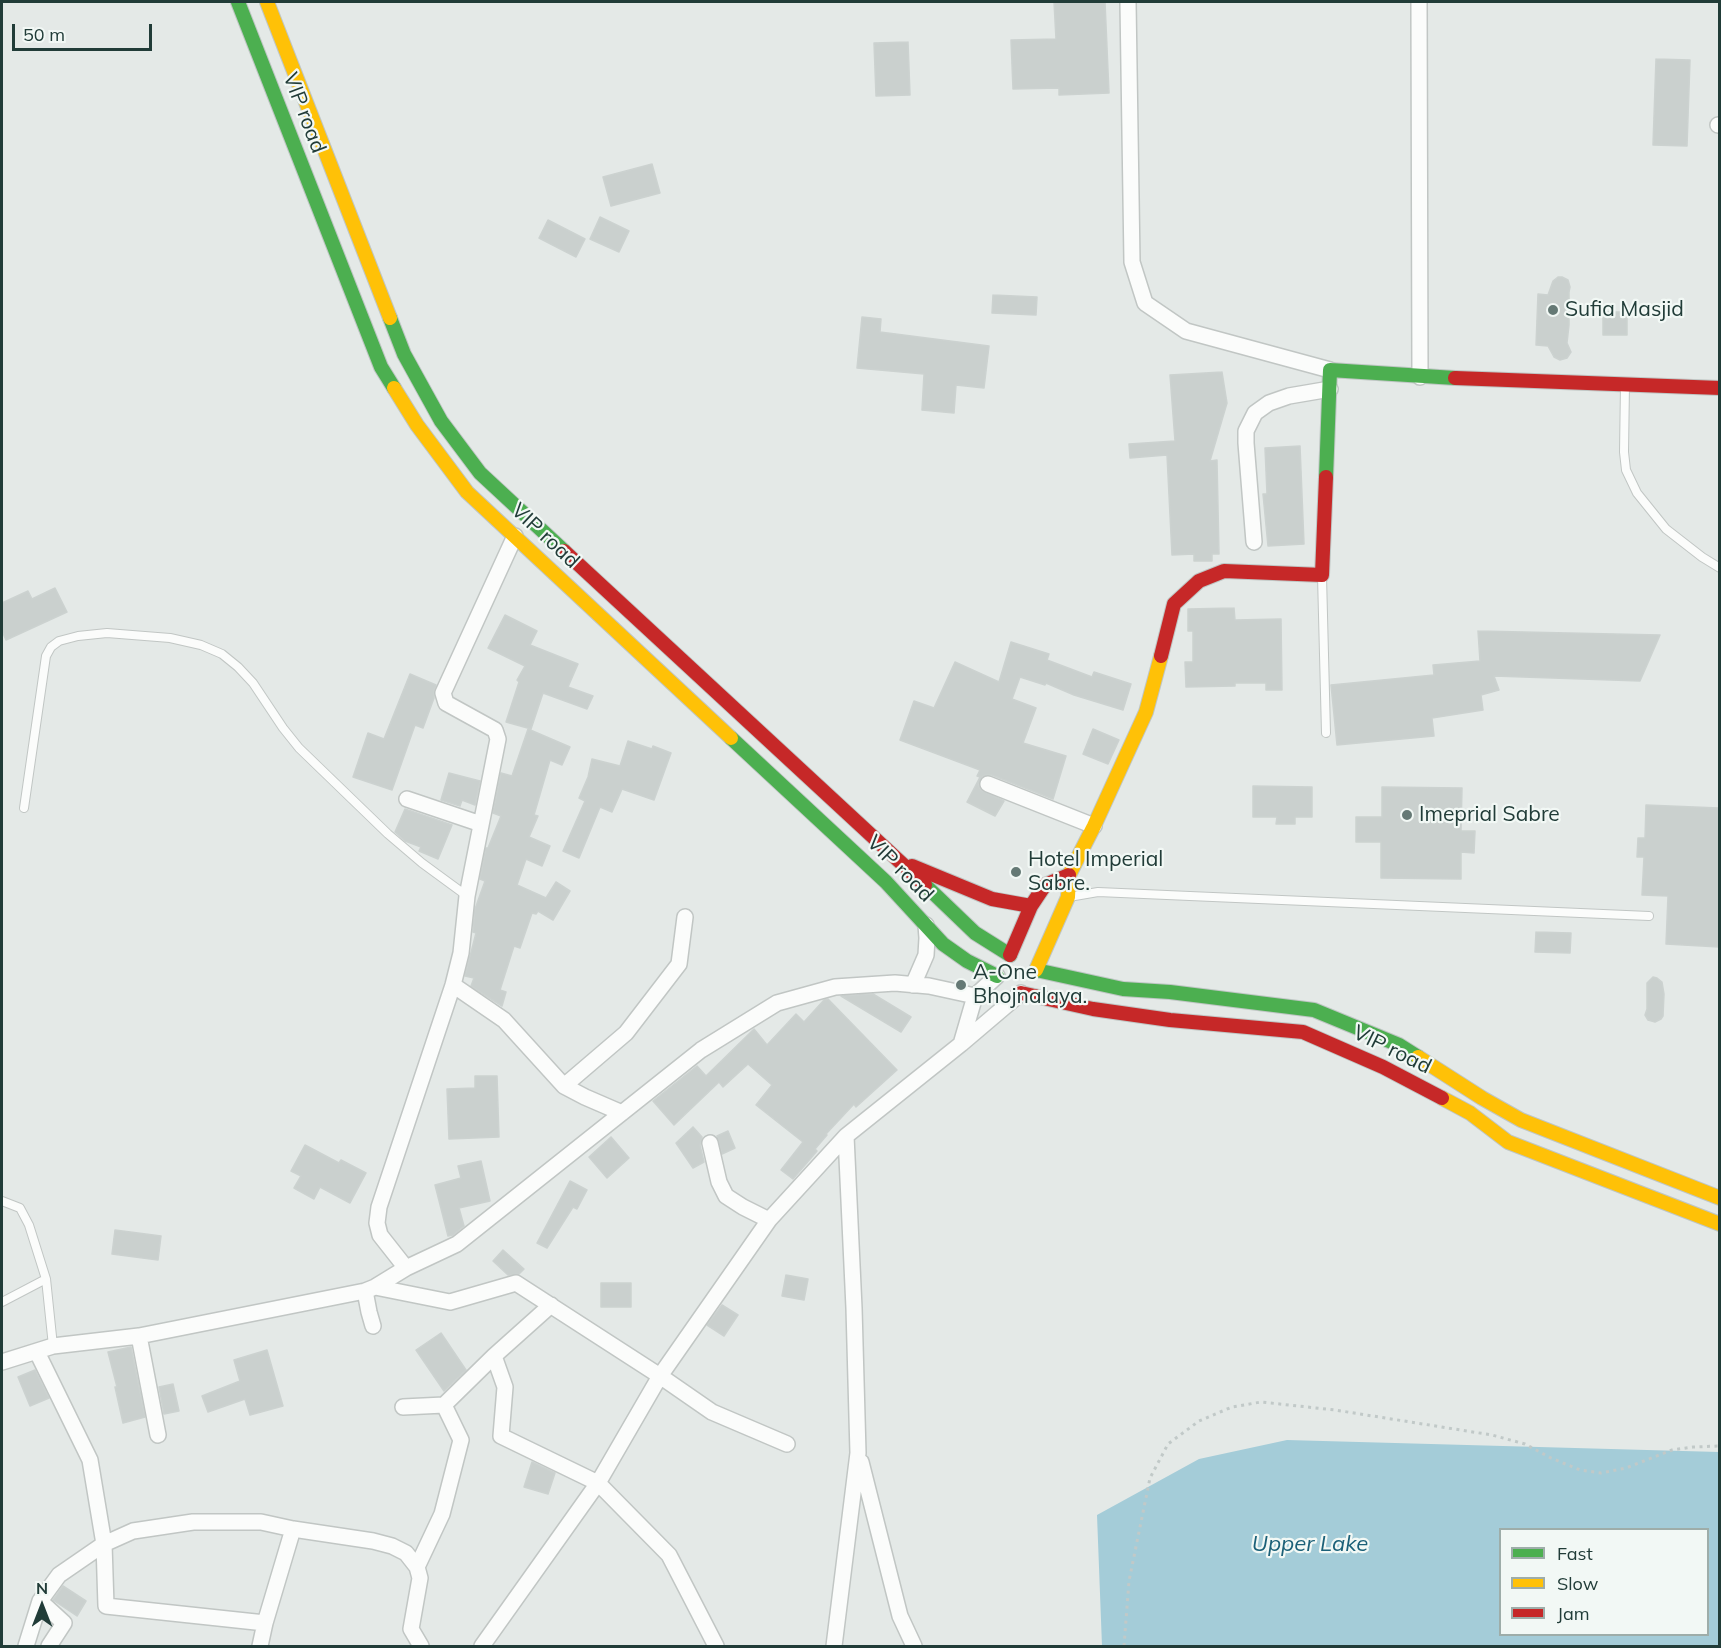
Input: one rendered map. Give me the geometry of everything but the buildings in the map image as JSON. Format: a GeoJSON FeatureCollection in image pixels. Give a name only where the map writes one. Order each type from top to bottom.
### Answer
{"type":"FeatureCollection","features":[{"type":"Feature","properties":{"kind":"main road","name":"VIP road"},"geometry":{"type":"LineString","coordinates":[[238,2],[381,367],[417,425],[467,492],[886,882],[943,944],[967,961],[997,976]]}},
{"type":"Feature","properties":{"kind":"main road","name":"VIP road"},"geometry":{"type":"LineString","coordinates":[[267,2],[404,354],[441,421],[480,473],[975,933],[1020,956]]}},
{"type":"Feature","properties":{"kind":"main road"},"geometry":{"type":"LineString","coordinates":[[1036,970],[1068,897],[1069,875],[1146,712],[1174,604],[1199,581],[1224,571],[1322,575],[1330,370],[1420,377],[1719,388]]}},
{"type":"Feature","properties":{"kind":"main road"},"geometry":{"type":"LineString","coordinates":[[901,862],[992,899],[1031,906]]}},
{"type":"Feature","properties":{"kind":"main road"},"geometry":{"type":"LineString","coordinates":[[1020,956],[1031,906],[1045,885],[1069,875]]}},
{"type":"Feature","properties":{"kind":"main road"},"geometry":{"type":"LineString","coordinates":[[1020,956],[1033,962],[1036,980],[1033,986],[1022,993],[1015,994],[1008,992],[998,982],[997,976],[1000,962],[1020,956]]}},
{"type":"Feature","properties":{"kind":"main road","name":"VIP road"},"geometry":{"type":"LineString","coordinates":[[1036,970],[1123,989],[1170,992],[1314,1010],[1399,1045],[1521,1120],[1719,1198]]}},
{"type":"Feature","properties":{"kind":"main road","name":"VIP road"},"geometry":{"type":"LineString","coordinates":[[1022,993],[1093,1009],[1170,1020],[1303,1032],[1383,1067],[1470,1113],[1508,1142],[1719,1224]]}},
{"type":"Feature","properties":{"kind":"street"},"geometry":{"type":"LineString","coordinates":[[1128,2],[1132,262],[1145,303],[1186,331],[1330,370]]}},
{"type":"Feature","properties":{"kind":"street"},"geometry":{"type":"LineString","coordinates":[[1419,2],[1420,377]]}},
{"type":"Feature","properties":{"kind":"street"},"geometry":{"type":"LineString","coordinates":[[1254,542],[1246,431],[1255,413],[1269,403],[1289,396],[1330,389]]}},
{"type":"Feature","properties":{"kind":"street"},"geometry":{"type":"LineString","coordinates":[[406,1268],[380,1236],[377,1223],[379,1207],[453,985],[480,824],[498,739],[495,730],[446,703],[443,693],[515,536]]}},
{"type":"Feature","properties":{"kind":"street"},"geometry":{"type":"LineString","coordinates":[[988,784],[1094,826]]}},
{"type":"Feature","properties":{"kind":"street"},"geometry":{"type":"LineString","coordinates":[[407,799],[480,824]]}},
{"type":"Feature","properties":{"kind":"street"},"geometry":{"type":"LineString","coordinates":[[564,1086],[626,1033],[679,964],[685,917]]}},
{"type":"Feature","properties":{"kind":"street"},"geometry":{"type":"LineString","coordinates":[[913,985],[926,955],[926,926]]}},
{"type":"Feature","properties":{"kind":"street"},"geometry":{"type":"LineString","coordinates":[[961,1044],[975,996],[997,976]]}},
{"type":"Feature","properties":{"kind":"street"},"geometry":{"type":"LineString","coordinates":[[2,1362],[52,1346],[139,1336],[370,1289],[406,1268],[457,1244],[701,1050],[777,1004],[835,987],[895,983],[975,996]]}},
{"type":"Feature","properties":{"kind":"street"},"geometry":{"type":"LineString","coordinates":[[453,985],[504,1020],[564,1086],[622,1113]]}},
{"type":"Feature","properties":{"kind":"street"},"geometry":{"type":"LineString","coordinates":[[482,1647],[598,1483],[660,1376],[769,1220],[846,1136],[1022,993]]}},
{"type":"Feature","properties":{"kind":"street"},"geometry":{"type":"LineString","coordinates":[[834,1647],[858,1453],[846,1136]]}},
{"type":"Feature","properties":{"kind":"street"},"geometry":{"type":"LineString","coordinates":[[710,1143],[719,1182],[726,1196],[743,1208],[769,1220]]}},
{"type":"Feature","properties":{"kind":"street"},"geometry":{"type":"LineString","coordinates":[[370,1289],[450,1302],[516,1283],[712,1412],[787,1444]]}},
{"type":"Feature","properties":{"kind":"street"},"geometry":{"type":"LineString","coordinates":[[370,1289],[369,1312],[374,1326]]}},
{"type":"Feature","properties":{"kind":"street"},"geometry":{"type":"LineString","coordinates":[[403,1407],[444,1405],[551,1305]]}},
{"type":"Feature","properties":{"kind":"street"},"geometry":{"type":"LineString","coordinates":[[139,1336],[158,1435]]}},
{"type":"Feature","properties":{"kind":"street"},"geometry":{"type":"LineString","coordinates":[[37,1352],[90,1460],[104,1544],[105,1606],[265,1623]]}},
{"type":"Feature","properties":{"kind":"street"},"geometry":{"type":"LineString","coordinates":[[494,1356],[505,1387],[501,1436],[598,1483],[669,1555],[716,1647]]}},
{"type":"Feature","properties":{"kind":"street"},"geometry":{"type":"LineString","coordinates":[[417,1567],[442,1514],[460,1440],[444,1405]]}},
{"type":"Feature","properties":{"kind":"street"},"geometry":{"type":"LineString","coordinates":[[858,1453],[900,1616],[914,1647]]}},
{"type":"Feature","properties":{"kind":"street"},"geometry":{"type":"LineString","coordinates":[[26,1647],[40,1601],[58,1575],[104,1544],[133,1531],[193,1522],[261,1522],[293,1530],[373,1541],[406,1553],[417,1567],[420,1578],[411,1629],[421,1647]]}},
{"type":"Feature","properties":{"kind":"street"},"geometry":{"type":"LineString","coordinates":[[260,1647],[293,1530]]}},
{"type":"Feature","properties":{"kind":"street"},"geometry":{"type":"LineString","coordinates":[[40,1601],[64,1623],[49,1647]]}},
{"type":"Feature","properties":{"kind":"lane"},"geometry":{"type":"LineString","coordinates":[[1624,384],[1626,470],[1637,493],[1666,529],[1719,568]]}},
{"type":"Feature","properties":{"kind":"lane"},"geometry":{"type":"LineString","coordinates":[[1322,575],[1326,734]]}},
{"type":"Feature","properties":{"kind":"lane"},"geometry":{"type":"LineString","coordinates":[[24,808],[46,656],[51,647],[59,641],[78,636],[107,633],[170,638],[201,645],[222,654],[238,667],[253,683],[299,748],[388,834],[422,863],[467,896]]}},
{"type":"Feature","properties":{"kind":"lane"},"geometry":{"type":"LineString","coordinates":[[1068,897],[1098,892],[1649,916]]}},
{"type":"Feature","properties":{"kind":"lane"},"geometry":{"type":"LineString","coordinates":[[2,1201],[20,1208],[29,1225],[46,1279],[52,1346]]}},
{"type":"Feature","properties":{"kind":"lane"},"geometry":{"type":"LineString","coordinates":[[2,1302],[46,1279]]}},
{"type":"Feature","properties":{"kind":"path"},"geometry":{"type":"LineString","coordinates":[[1124,1647],[1129,1581],[1150,1478],[1168,1444],[1199,1421],[1232,1407],[1261,1402],[1335,1410],[1492,1435],[1525,1444],[1580,1470],[1601,1473],[1626,1468],[1672,1450],[1719,1446]]}},
{"type":"Feature","properties":{"kind":"water","name":"Upper Lake"},"geometry":{"type":"Polygon","coordinates":[[[1287,1440],[1719,1452],[1719,1646],[1102,1646],[1097,1515],[1199,1459],[1287,1440]]]}},
{"type":"Feature","properties":{"kind":"traffic: fast"},"geometry":{"type":"LineString","coordinates":[[238,2],[381,367],[394,388]]}},
{"type":"Feature","properties":{"kind":"traffic: fast"},"geometry":{"type":"LineString","coordinates":[[390,318],[404,354],[441,421],[480,473],[564,551]]}},
{"type":"Feature","properties":{"kind":"traffic: fast"},"geometry":{"type":"LineString","coordinates":[[1326,477],[1330,370],[1455,378]]}},
{"type":"Feature","properties":{"kind":"traffic: fast"},"geometry":{"type":"LineString","coordinates":[[731,738],[886,882],[943,944],[967,961],[997,976]]}},
{"type":"Feature","properties":{"kind":"traffic: fast"},"geometry":{"type":"LineString","coordinates":[[925,885],[975,933],[1010,955]]}},
{"type":"Feature","properties":{"kind":"traffic: fast"},"geometry":{"type":"LineString","coordinates":[[1036,970],[1123,989],[1170,992],[1314,1010],[1399,1045],[1418,1057]]}},
{"type":"Feature","properties":{"kind":"traffic: slow"},"geometry":{"type":"LineString","coordinates":[[267,2],[390,318]]}},
{"type":"Feature","properties":{"kind":"traffic: slow"},"geometry":{"type":"LineString","coordinates":[[394,388],[417,425],[467,492],[731,738]]}},
{"type":"Feature","properties":{"kind":"traffic: slow"},"geometry":{"type":"LineString","coordinates":[[1036,970],[1068,897],[1069,875],[1146,712],[1161,656]]}},
{"type":"Feature","properties":{"kind":"traffic: slow"},"geometry":{"type":"LineString","coordinates":[[1418,1057],[1521,1120],[1720,1198]]}},
{"type":"Feature","properties":{"kind":"traffic: slow"},"geometry":{"type":"LineString","coordinates":[[1442,1098],[1470,1113],[1508,1142],[1720,1224]]}},
{"type":"Feature","properties":{"kind":"traffic: jam"},"geometry":{"type":"LineString","coordinates":[[1455,378],[1720,388]]}},
{"type":"Feature","properties":{"kind":"traffic: jam"},"geometry":{"type":"LineString","coordinates":[[1161,656],[1174,604],[1199,581],[1224,571],[1322,575],[1326,477]]}},
{"type":"Feature","properties":{"kind":"traffic: jam"},"geometry":{"type":"LineString","coordinates":[[564,551],[925,885]]}},
{"type":"Feature","properties":{"kind":"traffic: jam"},"geometry":{"type":"LineString","coordinates":[[912,866],[992,899],[1031,906]]}},
{"type":"Feature","properties":{"kind":"traffic: jam"},"geometry":{"type":"LineString","coordinates":[[1010,955],[1031,906],[1045,885],[1069,875]]}},
{"type":"Feature","properties":{"kind":"traffic: jam"},"geometry":{"type":"LineString","coordinates":[[1021,993],[1093,1009],[1170,1020],[1303,1032],[1383,1067],[1442,1098]]}},
{"type":"Feature","properties":{"kind":"place","name":"Sufia Masjid"},"geometry":{"type":"Point","coordinates":[1553,310]}},
{"type":"Feature","properties":{"kind":"place","name":"Imeprial Sabre"},"geometry":{"type":"Point","coordinates":[1407,815]}},
{"type":"Feature","properties":{"kind":"place","name":"Hotel Imperial Sabre."},"geometry":{"type":"Point","coordinates":[1016,872]}},
{"type":"Feature","properties":{"kind":"place","name":"A-One Bhojnalaya."},"geometry":{"type":"Point","coordinates":[961,985]}}]}
